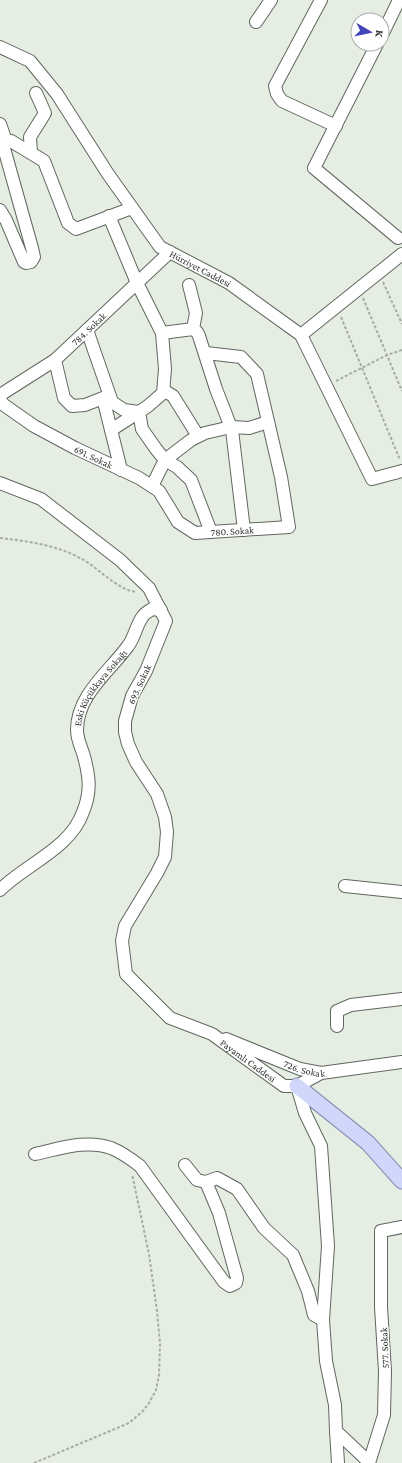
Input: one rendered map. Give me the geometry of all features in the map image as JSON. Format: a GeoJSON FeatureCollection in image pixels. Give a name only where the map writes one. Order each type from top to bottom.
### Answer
{"type":"FeatureCollection","features":[{"type":"Feature","properties":{"kind":"main road","name":"Payamlı Caddesi"},"geometry":{"type":"LineString","coordinates":[[297,1086],[368,1143],[402,1181]]}},
{"type":"Feature","properties":{"kind":"street"},"geometry":{"type":"LineString","coordinates":[[256,22],[271,0]]}},
{"type":"Feature","properties":{"kind":"street"},"geometry":{"type":"LineString","coordinates":[[321,0],[275,86],[277,94],[282,101],[336,126]]}},
{"type":"Feature","properties":{"kind":"street"},"geometry":{"type":"LineString","coordinates":[[390,19],[399,0]]}},
{"type":"Feature","properties":{"kind":"street","name":"Hürriyet Caddesi"},"geometry":{"type":"LineString","coordinates":[[0,47],[30,61],[57,94],[108,174],[160,247],[229,282],[300,335],[372,479],[401,471]]}},
{"type":"Feature","properties":{"kind":"street"},"geometry":{"type":"LineString","coordinates":[[373,52],[314,168],[398,238]]}},
{"type":"Feature","properties":{"kind":"street"},"geometry":{"type":"LineString","coordinates":[[31,153],[30,137],[45,113],[36,93]]}},
{"type":"Feature","properties":{"kind":"street"},"geometry":{"type":"LineString","coordinates":[[0,124],[6,141]]}},
{"type":"Feature","properties":{"kind":"street"},"geometry":{"type":"LineString","coordinates":[[0,210],[6,220],[24,262],[31,262],[34,257],[32,248],[2,141],[11,140],[44,161],[68,223],[76,229],[132,208]]}},
{"type":"Feature","properties":{"kind":"street"},"geometry":{"type":"LineString","coordinates":[[109,216],[138,283],[162,333],[165,369],[163,393],[148,406],[111,430]]}},
{"type":"Feature","properties":{"kind":"street","name":"784. Sokak"},"geometry":{"type":"LineString","coordinates":[[0,395],[55,360],[170,252]]}},
{"type":"Feature","properties":{"kind":"street"},"geometry":{"type":"LineString","coordinates":[[300,335],[402,254]]}},
{"type":"Feature","properties":{"kind":"street"},"geometry":{"type":"LineString","coordinates":[[189,285],[196,313],[193,329]]}},
{"type":"Feature","properties":{"kind":"street"},"geometry":{"type":"LineString","coordinates":[[162,333],[193,329],[197,332],[206,353],[216,389],[231,427],[244,530]]}},
{"type":"Feature","properties":{"kind":"street"},"geometry":{"type":"LineString","coordinates":[[87,330],[108,400],[111,430],[121,470]]}},
{"type":"Feature","properties":{"kind":"street"},"geometry":{"type":"LineString","coordinates":[[152,486],[165,460],[198,436],[231,427],[249,428],[268,422],[257,374],[241,357],[206,353]]}},
{"type":"Feature","properties":{"kind":"street"},"geometry":{"type":"LineString","coordinates":[[55,360],[64,398],[72,406],[108,400],[124,410],[139,412]]}},
{"type":"Feature","properties":{"kind":"street"},"geometry":{"type":"LineString","coordinates":[[163,393],[165,392],[173,396],[198,436]]}},
{"type":"Feature","properties":{"kind":"street","name":"691. Sokak"},"geometry":{"type":"LineString","coordinates":[[0,400],[4,405],[34,426],[74,448],[139,478],[152,486],[159,491],[178,522]]}},
{"type":"Feature","properties":{"kind":"street"},"geometry":{"type":"LineString","coordinates":[[139,412],[142,429],[165,460],[177,467],[191,480],[211,532]]}},
{"type":"Feature","properties":{"kind":"street","name":"780. Sokak"},"geometry":{"type":"LineString","coordinates":[[178,522],[195,533],[289,527],[281,477],[268,422]]}},
{"type":"Feature","properties":{"kind":"street","name":"693. Sokak"},"geometry":{"type":"LineString","coordinates":[[0,483],[41,499],[120,560],[149,588],[166,620],[146,672],[132,696],[127,710],[125,732],[136,762],[157,794],[165,817],[167,843],[165,857],[160,868],[125,926],[122,940],[126,974]]}},
{"type":"Feature","properties":{"kind":"street","name":"Eski Küçükkaya Sokağı"},"geometry":{"type":"LineString","coordinates":[[0,890],[8,882],[37,862],[68,836],[83,814],[88,795],[89,775],[78,739],[78,714],[94,687],[129,645],[143,616],[152,609],[161,610]]}},
{"type":"Feature","properties":{"kind":"street"},"geometry":{"type":"LineString","coordinates":[[345,886],[402,892]]}},
{"type":"Feature","properties":{"kind":"street","name":"Payamlı Caddesi"},"geometry":{"type":"LineString","coordinates":[[126,974],[170,1018],[212,1034],[284,1086],[297,1086]]}},
{"type":"Feature","properties":{"kind":"street"},"geometry":{"type":"LineString","coordinates":[[337,1026],[337,1011],[351,1005],[402,999]]}},
{"type":"Feature","properties":{"kind":"street","name":"726. Sokak"},"geometry":{"type":"LineString","coordinates":[[212,1034],[248,1047],[300,1069],[321,1073],[402,1062]]}},
{"type":"Feature","properties":{"kind":"street"},"geometry":{"type":"LineString","coordinates":[[321,1073],[297,1086],[305,1113],[320,1146],[328,1246],[323,1320],[326,1361],[335,1405],[338,1463]]}},
{"type":"Feature","properties":{"kind":"street"},"geometry":{"type":"LineString","coordinates":[[35,1154],[81,1145],[99,1145],[111,1148],[140,1166],[224,1282],[230,1286],[236,1283],[237,1278],[219,1213],[206,1182]]}},
{"type":"Feature","properties":{"kind":"street"},"geometry":{"type":"LineString","coordinates":[[185,1166],[197,1180],[206,1182],[217,1178],[237,1189],[264,1228],[293,1255],[308,1290],[314,1315],[323,1320]]}},
{"type":"Feature","properties":{"kind":"street","name":"577. Sokak"},"geometry":{"type":"LineString","coordinates":[[369,1462],[384,1415],[385,1371],[381,1231],[402,1227]]}},
{"type":"Feature","properties":{"kind":"street"},"geometry":{"type":"LineString","coordinates":[[336,1431],[369,1462]]}},
{"type":"Feature","properties":{"kind":"path"},"geometry":{"type":"LineString","coordinates":[[379,272],[402,324]]}},
{"type":"Feature","properties":{"kind":"path"},"geometry":{"type":"LineString","coordinates":[[359,288],[402,391]]}},
{"type":"Feature","properties":{"kind":"path"},"geometry":{"type":"LineString","coordinates":[[337,306],[363,369],[401,471]]}},
{"type":"Feature","properties":{"kind":"path"},"geometry":{"type":"LineString","coordinates":[[326,386],[363,369],[387,355],[402,350]]}},
{"type":"Feature","properties":{"kind":"path"},"geometry":{"type":"LineString","coordinates":[[0,538],[31,542],[69,553],[90,564],[117,584],[132,592],[140,592],[149,588]]}},
{"type":"Feature","properties":{"kind":"path"},"geometry":{"type":"LineString","coordinates":[[34,1463],[129,1423],[143,1411],[156,1390],[160,1359],[157,1311],[149,1254],[128,1158]]}}]}
